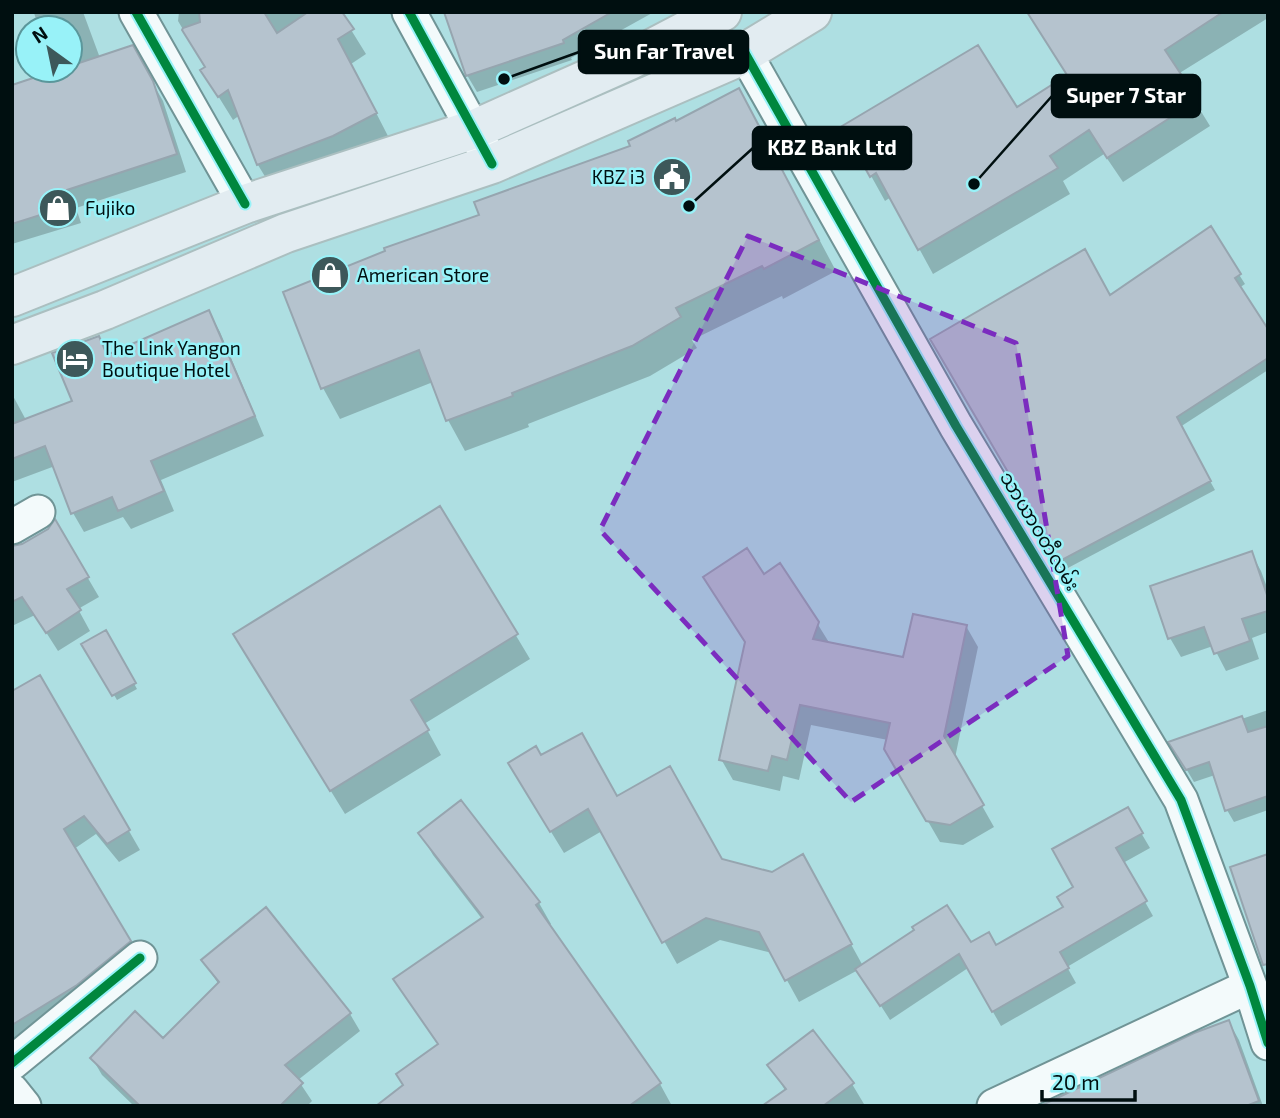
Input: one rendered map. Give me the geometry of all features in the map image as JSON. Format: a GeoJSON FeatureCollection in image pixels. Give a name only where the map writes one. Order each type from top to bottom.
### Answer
{"type":"FeatureCollection","features":[{"type":"Feature","properties":{"kind":"main road"},"geometry":{"type":"LineString","coordinates":[[12,297],[245,204],[475,130],[630,60],[722,12],[745,53]]}},
{"type":"Feature","properties":{"kind":"main road"},"geometry":{"type":"LineString","coordinates":[[12,345],[105,310],[286,233],[492,164],[745,53],[812,12]]}},
{"type":"Feature","properties":{"kind":"street"},"geometry":{"type":"LineString","coordinates":[[136,12],[245,204]]}},
{"type":"Feature","properties":{"kind":"street"},"geometry":{"type":"LineString","coordinates":[[409,12],[492,164]]}},
{"type":"Feature","properties":{"kind":"street","name":"သာယာဝတီလမ်း"},"geometry":{"type":"LineString","coordinates":[[745,53],[956,425],[1181,800],[1250,986],[1268,1043]]}},
{"type":"Feature","properties":{"kind":"street"},"geometry":{"type":"LineString","coordinates":[[12,1063],[139,958]]}},
{"type":"Feature","properties":{"kind":"street"},"geometry":{"type":"LineString","coordinates":[[994,1106],[1250,986]]}},
{"type":"Feature","properties":{"kind":"street"},"geometry":{"type":"LineString","coordinates":[[12,1091],[24,1106]]}},
{"type":"Feature","properties":{"kind":"highlighted area"},"geometry":{"type":"Polygon","coordinates":[[[748,236],[1016,343],[1068,656],[851,802],[600,530],[748,236]]]}},
{"type":"Feature","properties":{"kind":"building"},"geometry":{"type":"Polygon","coordinates":[[[199,12],[264,12],[277,33],[308,12],[342,12],[354,29],[338,39],[377,113],[333,136],[257,165],[228,90],[218,97],[200,70],[205,67],[182,30],[200,22],[199,12]]]}},
{"type":"Feature","properties":{"kind":"building"},"geometry":{"type":"Polygon","coordinates":[[[444,12],[612,12],[563,40],[564,43],[466,76],[444,12]]]}},
{"type":"Feature","properties":{"kind":"building"},"geometry":{"type":"Polygon","coordinates":[[[1027,12],[1223,12],[1165,50],[1198,100],[1107,158],[1089,130],[1050,156],[1058,168],[918,250],[876,173],[870,177],[842,126],[978,45],[1017,107],[1067,75],[1027,12]]]}},
{"type":"Feature","properties":{"kind":"building"},"geometry":{"type":"Polygon","coordinates":[[[133,45],[153,81],[177,154],[67,190],[72,205],[12,224],[12,85],[84,84],[84,61],[133,45]]]}},
{"type":"Feature","properties":{"kind":"building"},"geometry":{"type":"Polygon","coordinates":[[[739,88],[819,240],[764,269],[762,266],[676,308],[681,317],[632,346],[446,421],[419,350],[321,389],[283,292],[385,251],[384,248],[479,215],[474,202],[630,146],[628,141],[675,118],[676,121],[739,88]]]}},
{"type":"Feature","properties":{"kind":"building"},"geometry":{"type":"Polygon","coordinates":[[[1211,226],[1241,274],[1235,278],[1268,329],[1268,358],[1177,417],[1211,481],[1060,561],[930,339],[1085,249],[1110,295],[1211,226]]]}},
{"type":"Feature","properties":{"kind":"building"},"geometry":{"type":"Polygon","coordinates":[[[209,310],[255,416],[151,461],[164,491],[118,511],[112,497],[71,514],[45,446],[12,459],[12,424],[72,401],[52,353],[99,336],[107,355],[209,310]]]}},
{"type":"Feature","properties":{"kind":"building"},"geometry":{"type":"Polygon","coordinates":[[[440,506],[518,634],[411,700],[429,730],[330,791],[233,634],[440,506]]]}},
{"type":"Feature","properties":{"kind":"building"},"geometry":{"type":"Polygon","coordinates":[[[55,519],[89,577],[67,589],[81,610],[46,633],[22,597],[12,602],[12,546],[22,544],[48,529],[55,519]]]}},
{"type":"Feature","properties":{"kind":"building"},"geometry":{"type":"Polygon","coordinates":[[[747,548],[764,574],[780,563],[819,622],[813,639],[903,657],[913,614],[967,625],[944,736],[984,805],[950,825],[926,821],[884,749],[890,723],[800,705],[787,760],[772,756],[768,771],[719,760],[745,642],[703,577],[747,548]]]}},
{"type":"Feature","properties":{"kind":"building"},"geometry":{"type":"Polygon","coordinates":[[[1252,551],[1268,598],[1268,611],[1242,619],[1250,641],[1214,654],[1204,627],[1168,639],[1150,586],[1252,551]]]}},
{"type":"Feature","properties":{"kind":"building"},"geometry":{"type":"Polygon","coordinates":[[[106,630],[136,683],[112,696],[81,644],[106,630]]]}},
{"type":"Feature","properties":{"kind":"building"},"geometry":{"type":"Polygon","coordinates":[[[40,675],[130,830],[107,844],[84,816],[64,829],[131,941],[77,985],[12,1025],[12,691],[40,675]]]}},
{"type":"Feature","properties":{"kind":"building"},"geometry":{"type":"Polygon","coordinates":[[[1242,716],[1248,732],[1268,726],[1268,796],[1225,811],[1209,762],[1186,770],[1168,742],[1242,716]]]}},
{"type":"Feature","properties":{"kind":"building"},"geometry":{"type":"Polygon","coordinates":[[[582,733],[617,796],[670,766],[722,859],[772,872],[803,854],[852,944],[785,981],[759,932],[706,918],[662,943],[588,809],[550,832],[508,763],[536,746],[541,755],[582,733]]]}},
{"type":"Feature","properties":{"kind":"building"},"geometry":{"type":"Polygon","coordinates":[[[461,800],[540,902],[536,905],[661,1083],[629,1106],[376,1106],[403,1085],[396,1074],[438,1044],[393,979],[483,917],[418,833],[461,800]]]}},
{"type":"Feature","properties":{"kind":"building"},"geometry":{"type":"Polygon","coordinates":[[[1128,807],[1143,833],[1116,848],[1147,901],[1060,952],[1069,968],[992,1012],[959,954],[880,1006],[855,969],[947,905],[971,942],[989,932],[996,945],[1063,907],[1057,897],[1073,887],[1052,849],[1128,807]]]}},
{"type":"Feature","properties":{"kind":"building"},"geometry":{"type":"Polygon","coordinates":[[[1268,854],[1268,964],[1263,965],[1230,867],[1268,854]]]}},
{"type":"Feature","properties":{"kind":"building"},"geometry":{"type":"Polygon","coordinates":[[[266,907],[351,1013],[285,1065],[303,1083],[280,1106],[140,1106],[90,1058],[135,1011],[163,1038],[219,982],[201,960],[266,907]]]}},
{"type":"Feature","properties":{"kind":"building"},"geometry":{"type":"Polygon","coordinates":[[[1229,1020],[1259,1101],[1246,1106],[1040,1106],[1194,1033],[1229,1020]]]}},
{"type":"Feature","properties":{"kind":"building"},"geometry":{"type":"Polygon","coordinates":[[[813,1030],[854,1083],[823,1106],[762,1106],[786,1089],[767,1065],[813,1030]]]}},
{"type":"Feature","properties":{"kind":"cycle path"},"geometry":{"type":"LineString","coordinates":[[136,12],[245,204]]}},
{"type":"Feature","properties":{"kind":"cycle path"},"geometry":{"type":"LineString","coordinates":[[409,12],[492,164]]}},
{"type":"Feature","properties":{"kind":"cycle path"},"geometry":{"type":"LineString","coordinates":[[745,53],[956,426],[1181,800],[1250,986],[1268,1043]]}},
{"type":"Feature","properties":{"kind":"cycle path"},"geometry":{"type":"LineString","coordinates":[[12,1063],[140,958]]}},
{"type":"Feature","properties":{"kind":"place","name":"Sun Far Travel"},"geometry":{"type":"Point","coordinates":[504,79]}},
{"type":"Feature","properties":{"kind":"place","name":"KBZ i3"},"geometry":{"type":"Point","coordinates":[672,177]}},
{"type":"Feature","properties":{"kind":"place","name":"Super 7 Star"},"geometry":{"type":"Point","coordinates":[974,184]}},
{"type":"Feature","properties":{"kind":"place","name":"KBZ Bank Ltd"},"geometry":{"type":"Point","coordinates":[689,206]}},
{"type":"Feature","properties":{"kind":"place","name":"Fujiko"},"geometry":{"type":"Point","coordinates":[58,208]}},
{"type":"Feature","properties":{"kind":"place","name":"American Store"},"geometry":{"type":"Point","coordinates":[330,275]}},
{"type":"Feature","properties":{"kind":"place","name":"The Link Yangon Boutique Hotel"},"geometry":{"type":"Point","coordinates":[75,359]}}]}
